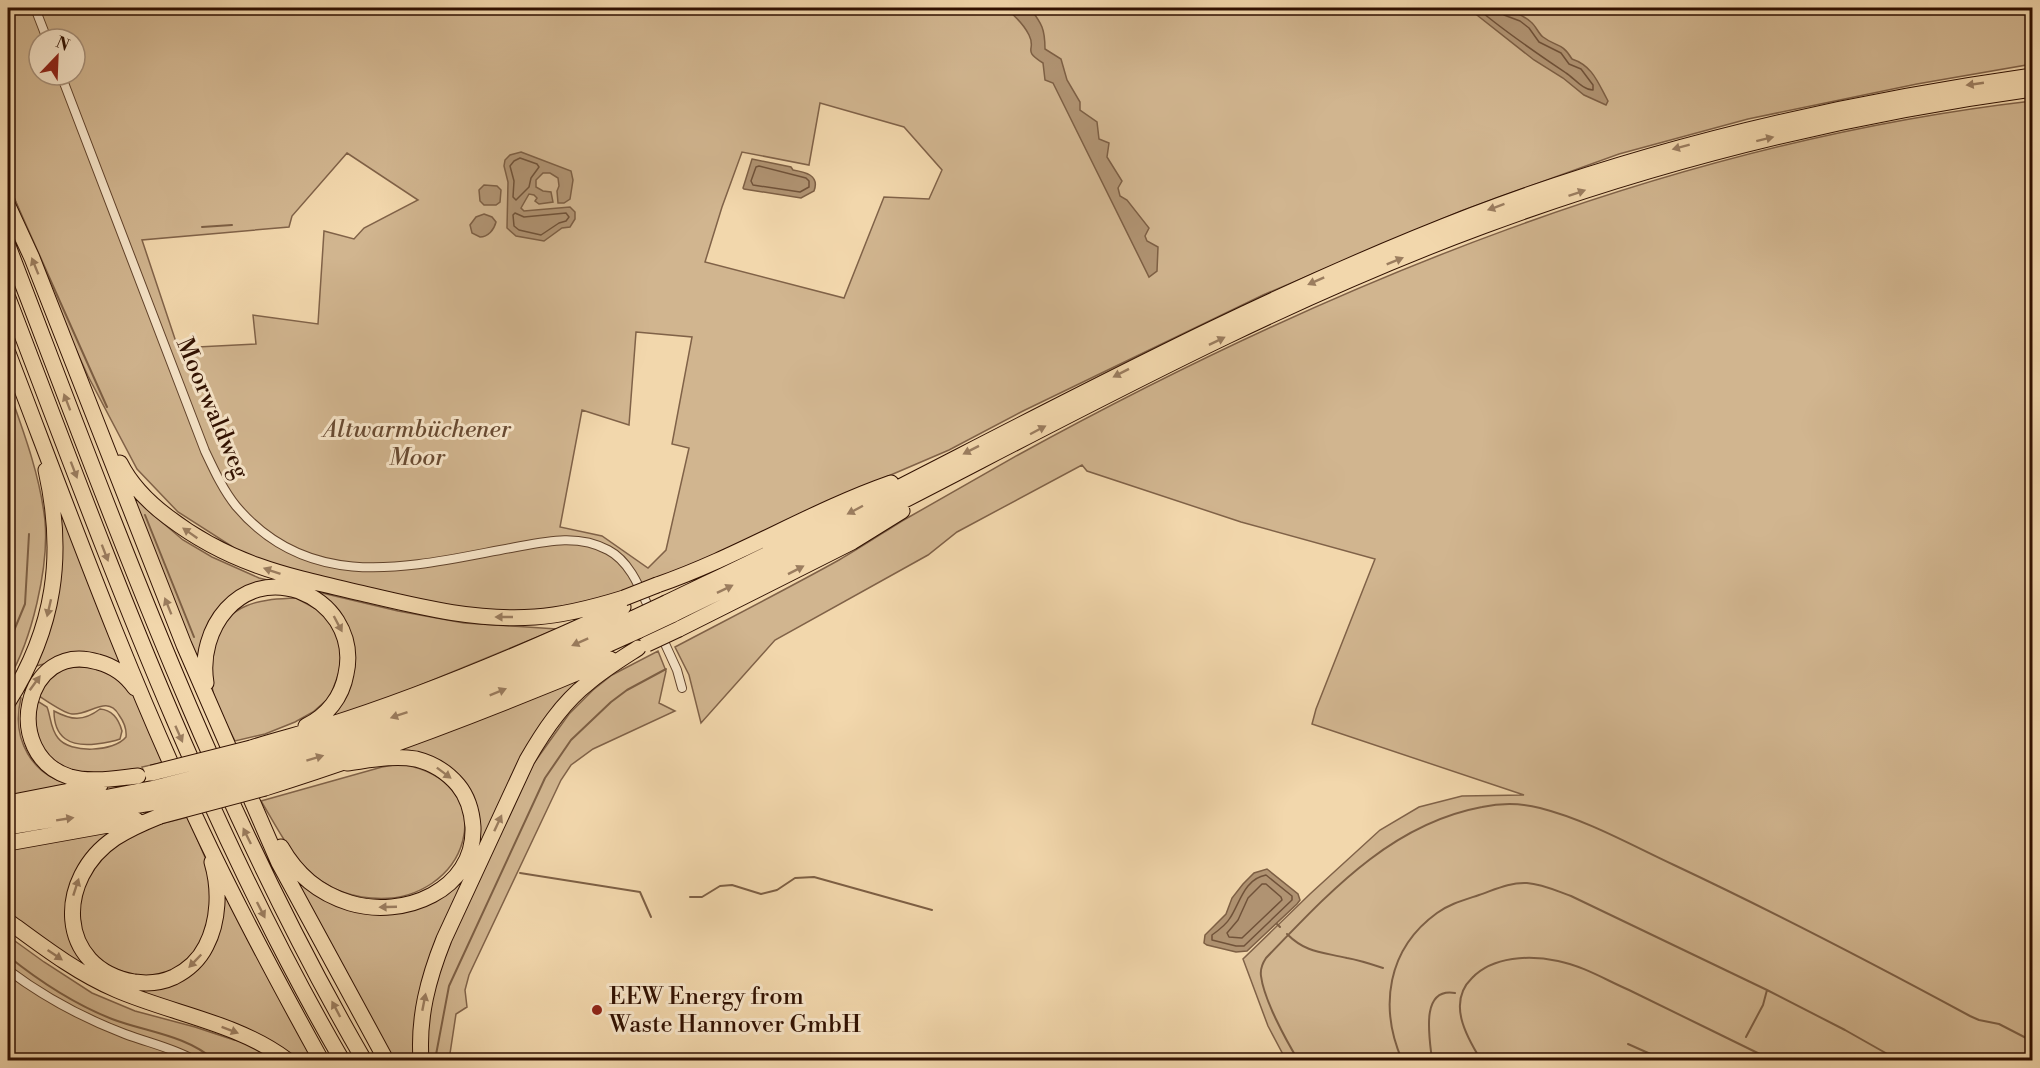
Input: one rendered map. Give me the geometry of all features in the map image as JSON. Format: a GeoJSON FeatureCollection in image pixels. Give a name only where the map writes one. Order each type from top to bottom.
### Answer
{"type":"FeatureCollection","features":[{"type":"Feature","properties":{"kind":"highway"},"geometry":{"type":"LineString","coordinates":[[421,1060],[421,1018],[432,969],[527,760],[540,737],[570,700],[587,683],[635,624],[664,598],[838,519],[1242,314],[1349,266],[1472,216],[1534,193],[1658,153],[1822,112],[1943,89],[2032,76]]}},
{"type":"Feature","properties":{"kind":"highway"},"geometry":{"type":"LineString","coordinates":[[664,598],[845,531],[1067,415],[1248,326],[1354,278],[1479,227],[1663,166],[1824,124],[2032,89]]}},
{"type":"Feature","properties":{"kind":"highway"},"geometry":{"type":"LineString","coordinates":[[8,206],[32,258],[83,384],[143,545],[184,645],[279,863],[386,1060]]}},
{"type":"Feature","properties":{"kind":"highway"},"geometry":{"type":"LineString","coordinates":[[8,246],[134,572],[235,810],[364,1060]]}},
{"type":"Feature","properties":{"kind":"highway"},"geometry":{"type":"LineString","coordinates":[[8,298],[118,587],[176,729],[258,904],[297,981],[342,1060]]}},
{"type":"Feature","properties":{"kind":"highway"},"geometry":{"type":"LineString","coordinates":[[8,353],[149,714],[200,828],[287,999],[321,1060]]}},
{"type":"Feature","properties":{"kind":"highway"},"geometry":{"type":"LineString","coordinates":[[83,384],[95,405],[125,474],[140,493],[196,537],[242,561],[286,576],[456,614],[535,617],[571,612],[635,624],[679,629],[852,542],[986,457]]}},
{"type":"Feature","properties":{"kind":"highway"},"geometry":{"type":"LineString","coordinates":[[8,702],[36,650],[45,625],[54,577],[56,554],[53,508],[36,426]]}},
{"type":"Feature","properties":{"kind":"highway"},"geometry":{"type":"LineString","coordinates":[[347,763],[549,686],[635,624],[664,598],[683,576],[861,493],[944,464]]}},
{"type":"Feature","properties":{"kind":"highway"},"geometry":{"type":"LineString","coordinates":[[134,572],[230,747]]}},
{"type":"Feature","properties":{"kind":"highway"},"geometry":{"type":"LineString","coordinates":[[208,698],[203,669],[204,655],[214,624],[226,609],[250,592],[263,588],[280,587],[307,594],[321,602],[333,615],[346,640],[348,656],[344,684],[336,699],[317,721],[268,743],[257,769]]}},
{"type":"Feature","properties":{"kind":"highway"},"geometry":{"type":"LineString","coordinates":[[268,743],[438,687],[532,649],[635,624]]}},
{"type":"Feature","properties":{"kind":"highway"},"geometry":{"type":"LineString","coordinates":[[8,814],[152,791],[257,769],[333,738],[442,700],[635,624]]}},
{"type":"Feature","properties":{"kind":"highway"},"geometry":{"type":"LineString","coordinates":[[149,714],[133,685],[122,673],[107,664],[78,658],[66,661],[44,673],[34,682],[27,696],[23,713],[27,741],[33,753],[56,772],[72,778],[152,791]]}},
{"type":"Feature","properties":{"kind":"highway"},"geometry":{"type":"LineString","coordinates":[[8,827],[152,791],[257,769],[347,763],[380,758],[418,760],[436,766],[451,777],[462,790],[469,804],[472,817],[472,843],[456,877],[425,899],[401,906],[382,908],[358,905],[316,888],[301,876],[286,857],[253,802]]}},
{"type":"Feature","properties":{"kind":"highway"},"geometry":{"type":"LineString","coordinates":[[8,803],[152,791]]}},
{"type":"Feature","properties":{"kind":"highway"},"geometry":{"type":"LineString","coordinates":[[152,791],[124,832],[100,850],[81,874],[72,900],[74,925],[82,946],[99,966],[125,980],[154,983],[168,980],[182,973],[203,953],[211,937],[215,921],[217,887],[213,865],[200,828]]}},
{"type":"Feature","properties":{"kind":"highway"},"geometry":{"type":"LineString","coordinates":[[8,843],[152,791]]}},
{"type":"Feature","properties":{"kind":"highway"},"geometry":{"type":"LineString","coordinates":[[8,921],[58,957],[96,980],[143,1000],[249,1037],[287,1060]]}},
{"type":"Feature","properties":{"kind":"street"},"geometry":{"type":"LineString","coordinates":[[35,8],[42,27]]}},
{"type":"Feature","properties":{"kind":"street","name":"Moorwaldweg"},"geometry":{"type":"LineString","coordinates":[[66,87],[205,451],[220,482],[235,505],[258,530],[297,553],[326,563],[354,568],[405,567],[558,540],[588,542],[609,550],[631,573],[674,662],[682,688]]}},
{"type":"Feature","properties":{"kind":"street"},"geometry":{"type":"LineString","coordinates":[[8,970],[31,987],[78,1014],[127,1035],[178,1051],[194,1060]]}},
{"type":"Feature","properties":{"kind":"green space","name":"Altwarmbüchener Moor"},"geometry":{"type":"Polygon","coordinates":[[[8,8],[2032,8],[2032,64],[1917,84],[1748,119],[1619,154],[1461,211],[1263,295],[1023,411],[949,450],[816,507],[679,572],[622,595],[535,612],[457,609],[289,570],[239,551],[178,512],[137,469],[88,376],[62,319],[8,182],[8,8]],[[820,103],[809,165],[742,152],[705,262],[844,298],[884,197],[929,199],[942,170],[904,127],[820,103]],[[347,153],[292,216],[289,227],[142,240],[178,348],[256,344],[253,315],[318,324],[324,231],[354,239],[364,228],[418,200],[347,153]],[[636,332],[629,425],[582,410],[560,527],[602,536],[648,568],[666,550],[689,448],[672,444],[692,337],[636,332]]]}},
{"type":"Feature","properties":{"kind":"green space"},"geometry":{"type":"Polygon","coordinates":[[[2032,101],[2032,1060],[1286,1060],[1268,1026],[1243,959],[1380,830],[1419,807],[1462,796],[1524,795],[1312,724],[1375,559],[1241,522],[1087,471],[1082,465],[957,532],[928,555],[775,640],[701,723],[689,675],[675,647],[839,560],[1018,455],[1137,392],[1258,333],[1383,278],[1509,229],[1637,186],[1767,149],[1899,121],[2032,101]]]}},
{"type":"Feature","properties":{"kind":"green space"},"geometry":{"type":"Polygon","coordinates":[[[8,388],[35,470],[43,504],[46,539],[37,603],[17,664],[8,680],[8,462],[11,461],[8,448],[8,388]]]}},
{"type":"Feature","properties":{"kind":"green space"},"geometry":{"type":"Polygon","coordinates":[[[123,481],[150,512],[183,540],[212,557],[259,578],[398,611],[464,623],[557,629],[382,701],[333,717],[345,697],[352,656],[309,592],[236,596],[199,670],[123,481]]]}},
{"type":"Feature","properties":{"kind":"green space"},"geometry":{"type":"Polygon","coordinates":[[[56,489],[132,678],[120,668],[48,663],[36,666],[56,489]]]}},
{"type":"Feature","properties":{"kind":"green space"},"geometry":{"type":"Polygon","coordinates":[[[296,598],[322,612],[337,634],[341,652],[340,670],[330,697],[313,712],[295,722],[265,734],[235,741],[217,704],[212,686],[211,659],[218,633],[234,613],[246,606],[264,601],[296,598]]]}},
{"type":"Feature","properties":{"kind":"green space"},"geometry":{"type":"Polygon","coordinates":[[[658,651],[666,671],[659,703],[675,711],[593,749],[571,765],[561,780],[469,975],[465,990],[467,1007],[456,1014],[449,1060],[427,1060],[426,1018],[438,970],[473,888],[534,763],[569,714],[593,690],[612,675],[658,651]]]}},
{"type":"Feature","properties":{"kind":"green space"},"geometry":{"type":"Polygon","coordinates":[[[100,666],[130,688],[165,762],[142,767],[143,770],[86,778],[42,757],[31,702],[39,702],[47,707],[55,734],[72,747],[102,748],[112,746],[126,737],[126,728],[122,720],[109,706],[72,714],[59,709],[36,694],[60,668],[100,666]]]}},
{"type":"Feature","properties":{"kind":"green space"},"geometry":{"type":"Polygon","coordinates":[[[596,668],[562,703],[438,944],[417,1060],[390,1060],[295,880],[297,878],[374,912],[465,875],[467,788],[392,752],[596,668]]]}},
{"type":"Feature","properties":{"kind":"green space"},"geometry":{"type":"Polygon","coordinates":[[[18,697],[21,698],[19,727],[28,754],[46,774],[74,785],[8,798],[8,711],[18,697]]]}},
{"type":"Feature","properties":{"kind":"green space"},"geometry":{"type":"Polygon","coordinates":[[[100,709],[108,711],[117,719],[122,731],[120,739],[87,745],[71,742],[60,734],[54,711],[72,718],[82,718],[100,709]]]}},
{"type":"Feature","properties":{"kind":"green space"},"geometry":{"type":"Polygon","coordinates":[[[400,764],[434,775],[455,793],[464,816],[463,841],[452,864],[432,883],[405,896],[362,897],[336,889],[321,880],[293,853],[261,801],[382,767],[400,764]]]}},
{"type":"Feature","properties":{"kind":"green space"},"geometry":{"type":"Polygon","coordinates":[[[188,817],[207,862],[214,901],[199,950],[169,974],[141,978],[102,964],[82,938],[78,895],[101,856],[140,829],[188,817]]]}},
{"type":"Feature","properties":{"kind":"green space"},"geometry":{"type":"Polygon","coordinates":[[[114,831],[68,915],[106,977],[185,975],[224,891],[316,1060],[296,1060],[283,1051],[94,975],[8,916],[8,848],[114,831]]]}},
{"type":"Feature","properties":{"kind":"green space"},"geometry":{"type":"Polygon","coordinates":[[[8,936],[92,993],[135,1011],[246,1042],[281,1060],[8,1060],[8,936]]]}},
{"type":"Feature","properties":{"kind":"water"},"geometry":{"type":"Polygon","coordinates":[[[1005,8],[1030,8],[1042,27],[1045,49],[1061,59],[1067,80],[1080,102],[1080,110],[1097,122],[1099,139],[1109,143],[1107,157],[1122,181],[1118,188],[1120,196],[1127,200],[1149,228],[1145,236],[1147,241],[1158,247],[1157,271],[1149,277],[1053,83],[1045,80],[1043,63],[1031,52],[1029,35],[1005,8]]]}},
{"type":"Feature","properties":{"kind":"water"},"geometry":{"type":"Polygon","coordinates":[[[1468,8],[1509,10],[1524,17],[1543,37],[1562,47],[1572,59],[1590,71],[1608,101],[1606,105],[1584,95],[1563,78],[1534,60],[1468,8]]]}},
{"type":"Feature","properties":{"kind":"water"},"geometry":{"type":"Polygon","coordinates":[[[521,152],[571,171],[573,180],[570,199],[564,203],[558,203],[558,178],[550,173],[543,173],[536,180],[536,187],[551,192],[553,202],[539,204],[535,201],[537,198],[534,195],[529,194],[521,208],[524,211],[570,207],[575,212],[575,219],[570,227],[562,228],[544,241],[516,236],[507,228],[508,182],[504,166],[505,160],[510,155],[521,152]]]}},
{"type":"Feature","properties":{"kind":"water"},"geometry":{"type":"Polygon","coordinates":[[[752,159],[791,167],[793,170],[810,175],[815,181],[814,191],[801,198],[744,189],[752,159]]]}},
{"type":"Feature","properties":{"kind":"water"},"geometry":{"type":"Polygon","coordinates":[[[484,185],[497,186],[501,190],[500,202],[496,205],[484,205],[480,201],[479,190],[484,185]]]}},
{"type":"Feature","properties":{"kind":"water"},"geometry":{"type":"Polygon","coordinates":[[[484,214],[492,217],[496,222],[494,228],[486,236],[480,237],[472,233],[470,225],[476,217],[484,214]]]}},
{"type":"Feature","properties":{"kind":"water"},"geometry":{"type":"Polygon","coordinates":[[[1267,869],[1298,894],[1300,900],[1297,904],[1247,951],[1236,952],[1204,943],[1205,935],[1226,914],[1232,898],[1243,884],[1254,873],[1267,869]]]}},
{"type":"Feature","properties":{"kind":"waterway"},"geometry":{"type":"LineString","coordinates":[[8,185],[107,407]]}},
{"type":"Feature","properties":{"kind":"waterway"},"geometry":{"type":"LineString","coordinates":[[202,227],[232,225]]}},
{"type":"Feature","properties":{"kind":"waterway"},"geometry":{"type":"LineString","coordinates":[[145,515],[194,637]]}},
{"type":"Feature","properties":{"kind":"waterway"},"geometry":{"type":"LineString","coordinates":[[8,645],[25,604],[29,534]]}},
{"type":"Feature","properties":{"kind":"waterway"},"geometry":{"type":"LineString","coordinates":[[435,1060],[449,986],[545,778],[571,740],[611,702],[627,690],[666,669]]}},
{"type":"Feature","properties":{"kind":"waterway"},"geometry":{"type":"LineString","coordinates":[[1298,1060],[1266,996],[1261,976],[1262,964],[1266,958],[1337,887],[1390,845],[1418,829],[1449,816],[1504,804],[1540,808],[1575,819],[1609,834],[1786,919],[1970,1016],[1999,1024],[2032,1041]]}},
{"type":"Feature","properties":{"kind":"waterway"},"geometry":{"type":"LineString","coordinates":[[520,873],[640,892],[651,917]]}},
{"type":"Feature","properties":{"kind":"waterway"},"geometry":{"type":"LineString","coordinates":[[690,897],[702,897],[720,886],[732,885],[761,894],[777,890],[795,878],[814,877],[932,910]]}},
{"type":"Feature","properties":{"kind":"waterway"},"geometry":{"type":"LineString","coordinates":[[1402,1060],[1395,1040],[1390,1000],[1392,980],[1407,944],[1420,927],[1447,907],[1502,887],[1521,883],[1538,885],[1571,896],[1767,990],[1763,1005],[1746,1037]]}},
{"type":"Feature","properties":{"kind":"waterway"},"geometry":{"type":"LineString","coordinates":[[1277,924],[1280,927]]}},
{"type":"Feature","properties":{"kind":"waterway"},"geometry":{"type":"LineString","coordinates":[[1287,934],[1301,945],[1315,951],[1383,968]]}},
{"type":"Feature","properties":{"kind":"waterway"},"geometry":{"type":"LineString","coordinates":[[8,956],[45,983],[84,1006],[112,1019],[178,1039],[214,1060]]}},
{"type":"Feature","properties":{"kind":"waterway"},"geometry":{"type":"LineString","coordinates":[[1481,1060],[1465,1030],[1462,1019],[1460,1008],[1465,987],[1472,978],[1490,965],[1524,958],[1558,961],[1585,970],[1772,1060]]}},
{"type":"Feature","properties":{"kind":"waterway"},"geometry":{"type":"LineString","coordinates":[[1767,990],[1898,1060]]}},
{"type":"Feature","properties":{"kind":"waterway"},"geometry":{"type":"LineString","coordinates":[[1432,1060],[1429,1028],[1431,1006],[1436,998],[1444,993],[1455,993]]}},
{"type":"Feature","properties":{"kind":"waterway"},"geometry":{"type":"LineString","coordinates":[[1628,1044],[1664,1060]]}},
{"type":"Feature","properties":{"kind":"place","name":"EEW Energy from Waste Hannover GmbH"},"geometry":{"type":"Point","coordinates":[597,1010]}}]}
